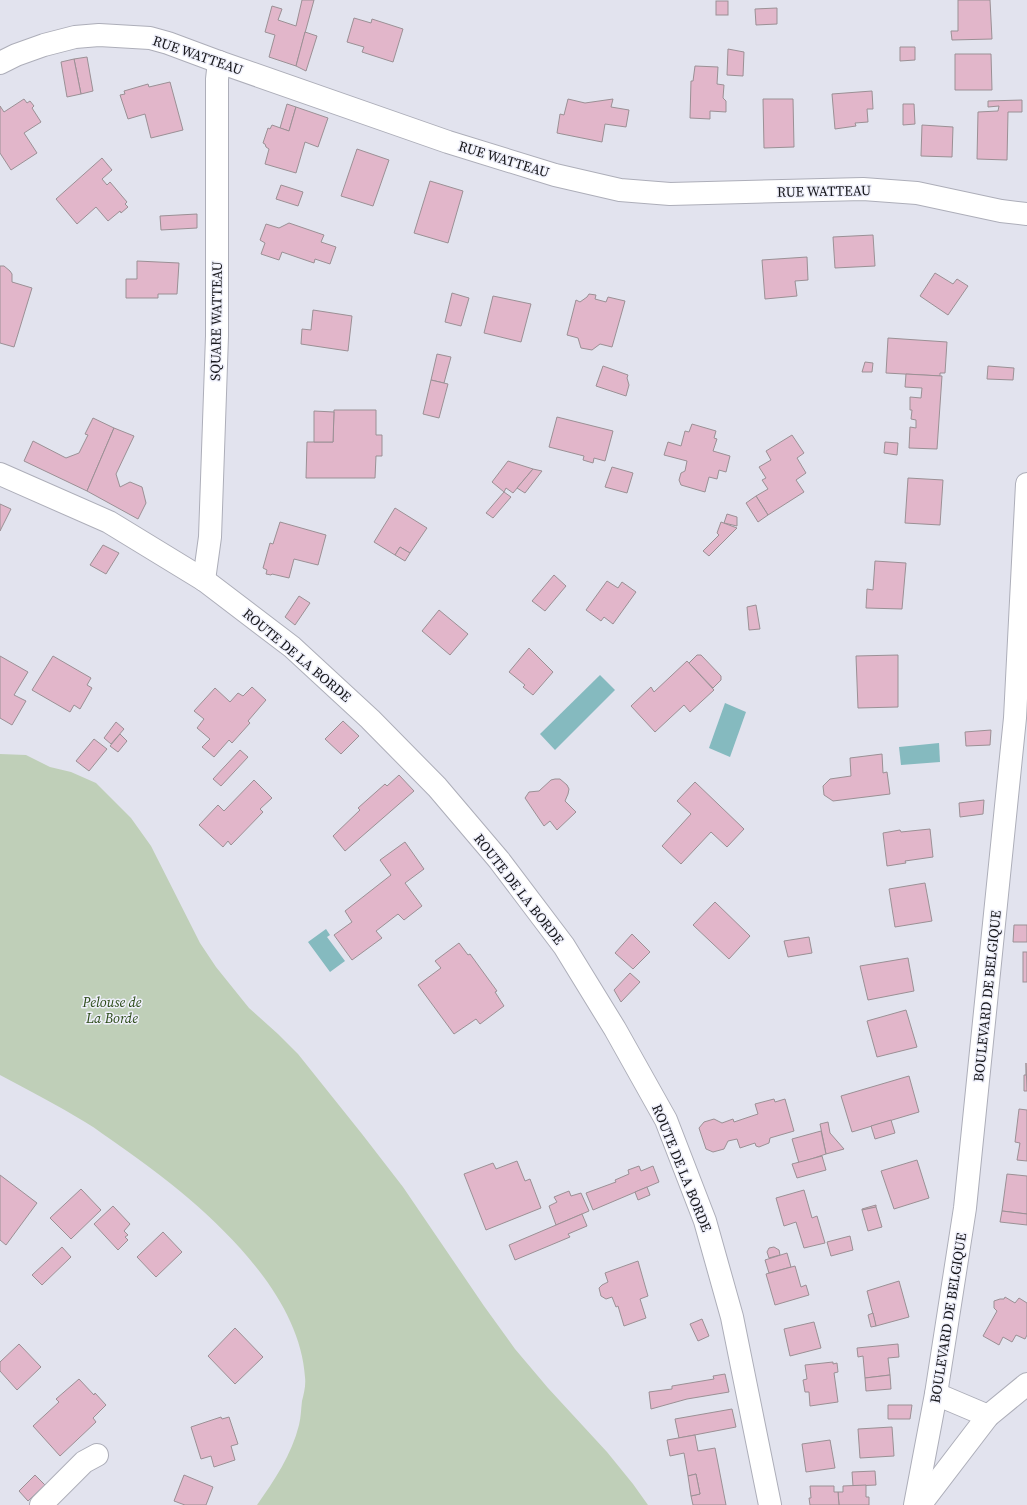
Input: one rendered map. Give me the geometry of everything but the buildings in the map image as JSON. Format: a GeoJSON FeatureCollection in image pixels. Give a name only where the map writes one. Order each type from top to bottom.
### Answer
{"type":"FeatureCollection","features":[{"type":"Feature","properties":{"kind":"street","name":"RUE WATTEAU"},"geometry":{"type":"LineString","coordinates":[[0,63],[16,55],[44,45],[75,37],[99,35],[150,38],[168,43],[448,142],[555,175],[620,190],[670,194],[878,190],[917,193],[1001,211],[1027,214]]}},
{"type":"Feature","properties":{"kind":"street","name":"SQUARE WATTEAU"},"geometry":{"type":"LineString","coordinates":[[204,580],[210,538],[217,336],[217,79],[219,62]]}},
{"type":"Feature","properties":{"kind":"street","name":"ROUTE DE LA BORDE"},"geometry":{"type":"LineString","coordinates":[[0,474],[109,522],[204,580],[292,647],[370,719],[437,787],[499,860],[564,946],[615,1029],[666,1120],[705,1221],[732,1317],[770,1505]]}},
{"type":"Feature","properties":{"kind":"street","name":"BOULEVARD DE BELGIQUE"},"geometry":{"type":"LineString","coordinates":[[915,1505],[936,1394],[965,1208],[1021,718],[1027,484]]}},
{"type":"Feature","properties":{"kind":"street"},"geometry":{"type":"LineString","coordinates":[[920,1505],[988,1416],[1027,1384]]}},
{"type":"Feature","properties":{"kind":"street"},"geometry":{"type":"LineString","coordinates":[[936,1394],[988,1416]]}},
{"type":"Feature","properties":{"kind":"street"},"geometry":{"type":"LineString","coordinates":[[41,1505],[84,1462],[97,1455]]}},
{"type":"Feature","properties":{"kind":"green space","name":"Pelouse de La Borde"},"geometry":{"type":"Polygon","coordinates":[[[0,754],[26,755],[50,767],[71,772],[96,783],[131,818],[151,846],[200,943],[216,967],[249,1008],[298,1054],[403,1187],[515,1349],[548,1388],[607,1452],[648,1505],[257,1505],[276,1477],[292,1446],[299,1425],[305,1389],[305,1377],[298,1342],[284,1308],[263,1276],[237,1245],[209,1216],[178,1190],[148,1166],[89,1125],[0,1075],[0,754]]]}},
{"type":"Feature","properties":{"kind":"water"},"geometry":{"type":"Polygon","coordinates":[[[600,675],[615,690],[555,750],[540,734],[600,675]]]}},
{"type":"Feature","properties":{"kind":"water"},"geometry":{"type":"Polygon","coordinates":[[[725,703],[746,712],[730,757],[709,748],[725,703]]]}},
{"type":"Feature","properties":{"kind":"water"},"geometry":{"type":"Polygon","coordinates":[[[939,743],[940,762],[901,765],[899,747],[939,743]]]}},
{"type":"Feature","properties":{"kind":"water"},"geometry":{"type":"Polygon","coordinates":[[[326,929],[330,935],[327,937],[345,961],[330,972],[308,942],[326,929]]]}}]}
